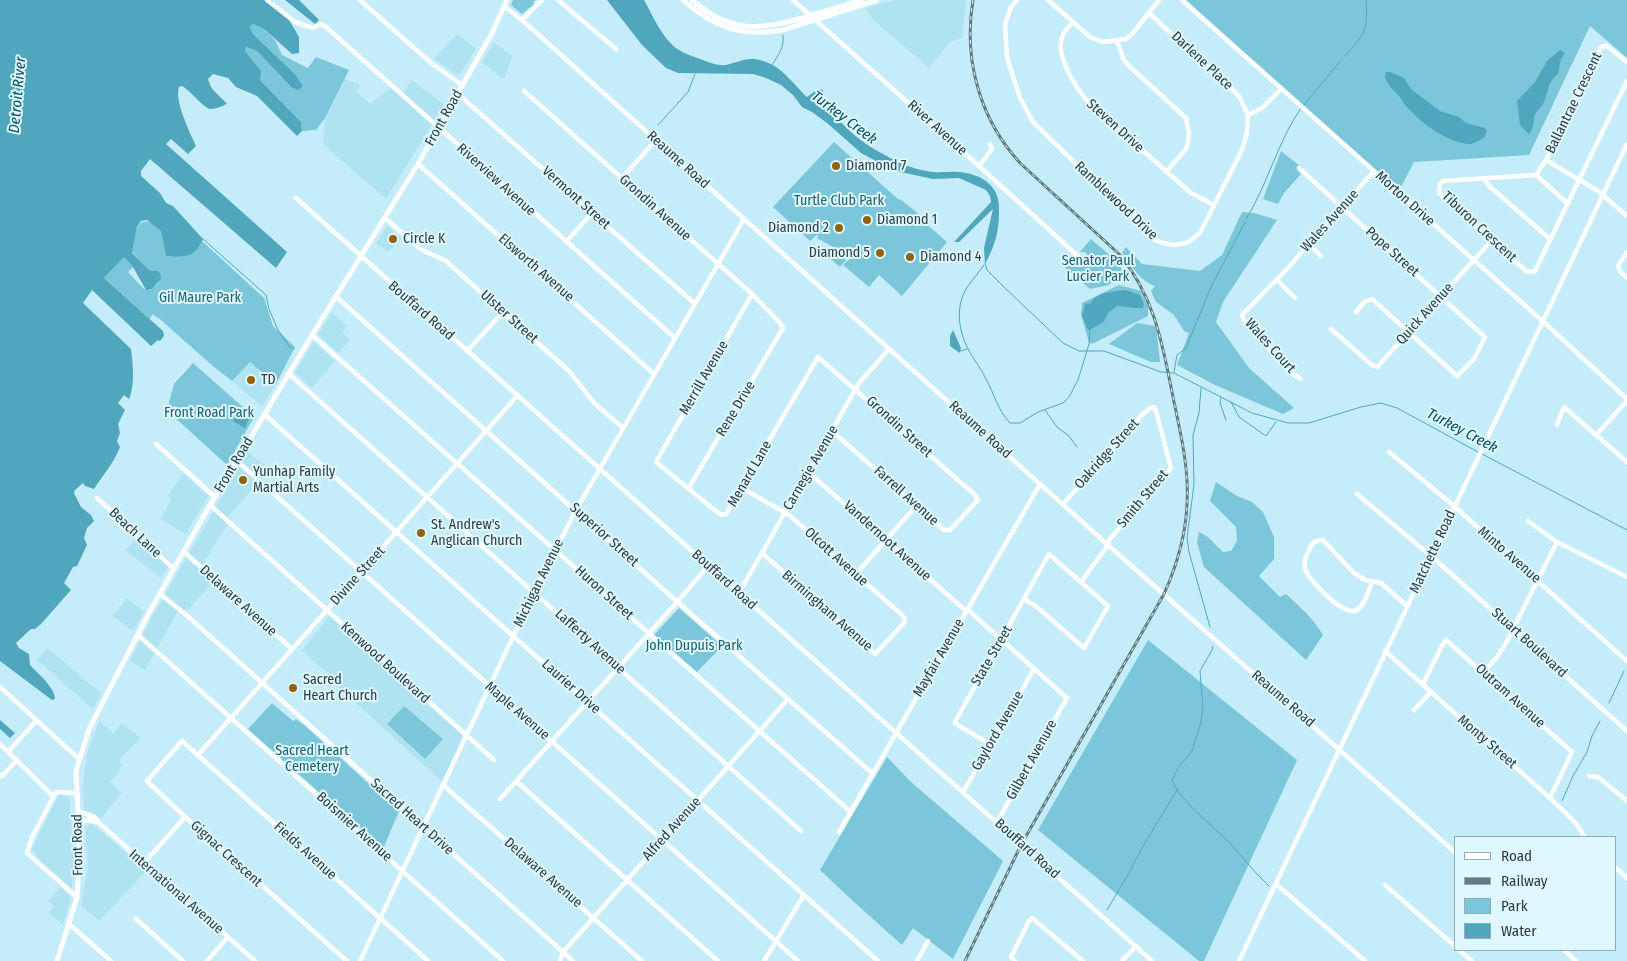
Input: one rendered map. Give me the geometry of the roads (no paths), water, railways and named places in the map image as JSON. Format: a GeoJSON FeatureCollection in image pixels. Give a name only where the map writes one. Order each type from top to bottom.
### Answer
{"type":"FeatureCollection","features":[{"type":"Feature","properties":{"kind":"main road","name":"Front Road"},"geometry":{"type":"LineString","coordinates":[[57,961],[77,897],[80,873],[76,771],[89,729],[138,634],[210,505],[288,373],[418,164],[492,34],[507,0]]}},
{"type":"Feature","properties":{"kind":"main road"},"geometry":{"type":"LineString","coordinates":[[683,0],[712,22],[728,29],[748,32],[783,30],[813,17],[862,0]]}},
{"type":"Feature","properties":{"kind":"main road"},"geometry":{"type":"LineString","coordinates":[[692,0],[703,10],[721,20],[758,28],[779,25],[877,0]]}},
{"type":"Feature","properties":{"kind":"main road"},"geometry":{"type":"LineString","coordinates":[[78,811],[94,817],[98,822]]}},
{"type":"Feature","properties":{"kind":"main road"},"geometry":{"type":"LineString","coordinates":[[79,822],[88,820],[98,822]]}},
{"type":"Feature","properties":{"kind":"street","name":"Riverview Avenue"},"geometry":{"type":"LineString","coordinates":[[267,0],[295,22],[313,28],[320,24],[326,27],[675,338]]}},
{"type":"Feature","properties":{"kind":"street"},"geometry":{"type":"LineString","coordinates":[[360,0],[431,63],[462,85]]}},
{"type":"Feature","properties":{"kind":"street"},"geometry":{"type":"LineString","coordinates":[[522,20],[542,0]]}},
{"type":"Feature","properties":{"kind":"street"},"geometry":{"type":"LineString","coordinates":[[558,0],[616,49]]}},
{"type":"Feature","properties":{"kind":"street","name":"River Avenue"},"geometry":{"type":"LineString","coordinates":[[793,0],[1080,258]]}},
{"type":"Feature","properties":{"kind":"street","name":"Ramblewood Drive"},"geometry":{"type":"LineString","coordinates":[[1017,0],[1011,7],[1005,24],[1007,56],[1020,98],[1034,122],[1049,139],[1138,218],[1149,235],[1163,243],[1174,245],[1186,243],[1200,233],[1245,142],[1248,115]]}},
{"type":"Feature","properties":{"kind":"street"},"geometry":{"type":"LineString","coordinates":[[1048,0],[1090,37],[1103,42],[1117,41],[1133,33],[1159,0]]}},
{"type":"Feature","properties":{"kind":"street","name":"Morton Drive"},"geometry":{"type":"LineString","coordinates":[[1182,0],[1543,322],[1627,400]]}},
{"type":"Feature","properties":{"kind":"street","name":"Reaume Road"},"geometry":{"type":"LineString","coordinates":[[505,6],[1454,852]]}},
{"type":"Feature","properties":{"kind":"street","name":"Darlene Place"},"geometry":{"type":"LineString","coordinates":[[1149,13],[1239,96],[1248,115]]}},
{"type":"Feature","properties":{"kind":"street","name":"Steven Drive"},"geometry":{"type":"LineString","coordinates":[[1073,23],[1063,34],[1061,42],[1066,66],[1072,82],[1091,105],[1166,172],[1191,193],[1214,205]]}},
{"type":"Feature","properties":{"kind":"street"},"geometry":{"type":"LineString","coordinates":[[1117,41],[1123,58],[1128,65],[1186,118],[1189,133],[1186,149],[1166,172]]}},
{"type":"Feature","properties":{"kind":"street","name":"Ballantrae Crescent"},"geometry":{"type":"LineString","coordinates":[[1546,160],[1601,47],[1607,46],[1627,62]]}},
{"type":"Feature","properties":{"kind":"street"},"geometry":{"type":"LineString","coordinates":[[1580,180],[1627,81]]}},
{"type":"Feature","properties":{"kind":"street"},"geometry":{"type":"LineString","coordinates":[[1248,115],[1262,108],[1281,88]]}},
{"type":"Feature","properties":{"kind":"street","name":"Grondin Avenue"},"geometry":{"type":"LineString","coordinates":[[524,91],[752,294],[783,328]]}},
{"type":"Feature","properties":{"kind":"street","name":"Vermont Street"},"geometry":{"type":"LineString","coordinates":[[457,93],[694,303]]}},
{"type":"Feature","properties":{"kind":"street"},"geometry":{"type":"LineString","coordinates":[[622,178],[656,140]]}},
{"type":"Feature","properties":{"kind":"street"},"geometry":{"type":"LineString","coordinates":[[979,166],[992,149],[990,144]]}},
{"type":"Feature","properties":{"kind":"street","name":"Matchette Road"},"geometry":{"type":"LineString","coordinates":[[1239,961],[1627,144]]}},
{"type":"Feature","properties":{"kind":"street"},"geometry":{"type":"LineString","coordinates":[[1568,204],[1536,175],[1546,160],[1603,195],[1627,216]]}},
{"type":"Feature","properties":{"kind":"street","name":"Elsworth Avenue"},"geometry":{"type":"LineString","coordinates":[[418,164],[654,374]]}},
{"type":"Feature","properties":{"kind":"street","name":"Pope Street"},"geometry":{"type":"LineString","coordinates":[[1299,168],[1485,337],[1474,359],[1457,376],[1409,332]]}},
{"type":"Feature","properties":{"kind":"street","name":"Wales Avenue"},"geometry":{"type":"LineString","coordinates":[[1286,270],[1374,171]]}},
{"type":"Feature","properties":{"kind":"street","name":"Tiburon Crescent"},"geometry":{"type":"LineString","coordinates":[[1536,175],[1443,181],[1438,189],[1439,193],[1526,271],[1530,272],[1535,271],[1580,180]]}},
{"type":"Feature","properties":{"kind":"street"},"geometry":{"type":"LineString","coordinates":[[1486,178],[1488,185],[1550,239]]}},
{"type":"Feature","properties":{"kind":"street","name":"Bouffard Road"},"geometry":{"type":"LineString","coordinates":[[296,198],[1152,961]]}},
{"type":"Feature","properties":{"kind":"street"},"geometry":{"type":"LineString","coordinates":[[566,242],[592,212]]}},
{"type":"Feature","properties":{"kind":"street","name":"Ulster Street"},"geometry":{"type":"LineString","coordinates":[[385,218],[422,250],[446,261],[569,371],[594,402],[623,428]]}},
{"type":"Feature","properties":{"kind":"street","name":"Michigan Avenue"},"geometry":{"type":"LineString","coordinates":[[360,961],[513,635],[555,550],[694,303],[744,219]]}},
{"type":"Feature","properties":{"kind":"street","name":"Quick Avenue"},"geometry":{"type":"LineString","coordinates":[[1332,329],[1377,368],[1492,240]]}},
{"type":"Feature","properties":{"kind":"street"},"geometry":{"type":"LineString","coordinates":[[1309,244],[1321,256]]}},
{"type":"Feature","properties":{"kind":"street"},"geometry":{"type":"LineString","coordinates":[[1627,252],[1618,266],[1627,278]]}},
{"type":"Feature","properties":{"kind":"street","name":"Wales Court"},"geometry":{"type":"LineString","coordinates":[[1286,270],[1242,315],[1245,323],[1291,373],[1301,379]]}},
{"type":"Feature","properties":{"kind":"street"},"geometry":{"type":"LineString","coordinates":[[1277,280],[1295,298]]}},
{"type":"Feature","properties":{"kind":"street","name":"Merrill Avenue"},"geometry":{"type":"LineString","coordinates":[[656,462],[752,294]]}},
{"type":"Feature","properties":{"kind":"street","name":"Superior Street"},"geometry":{"type":"LineString","coordinates":[[336,298],[341,300],[872,773]]}},
{"type":"Feature","properties":{"kind":"street"},"geometry":{"type":"LineString","coordinates":[[1356,312],[1364,302],[1372,299],[1409,332]]}},
{"type":"Feature","properties":{"kind":"street"},"geometry":{"type":"LineString","coordinates":[[467,351],[503,312]]}},
{"type":"Feature","properties":{"kind":"street","name":"Rene Drive"},"geometry":{"type":"LineString","coordinates":[[688,489],[783,328]]}},
{"type":"Feature","properties":{"kind":"street","name":"Huron Street"},"geometry":{"type":"LineString","coordinates":[[312,335],[851,812]]}},
{"type":"Feature","properties":{"kind":"street","name":"Carnegie Avenue"},"geometry":{"type":"LineString","coordinates":[[739,593],[859,383],[889,349]]}},
{"type":"Feature","properties":{"kind":"street","name":"Menard Lane"},"geometry":{"type":"LineString","coordinates":[[656,462],[722,515],[726,514],[818,357]]}},
{"type":"Feature","properties":{"kind":"street","name":"Grondin Street"},"geometry":{"type":"LineString","coordinates":[[818,357],[975,495],[978,500]]}},
{"type":"Feature","properties":{"kind":"street","name":"Lafferty Avenue"},"geometry":{"type":"LineString","coordinates":[[288,373],[801,831]]}},
{"type":"Feature","properties":{"kind":"street","name":"Divine Street"},"geometry":{"type":"LineString","coordinates":[[198,755],[518,395]]}},
{"type":"Feature","properties":{"kind":"street"},"geometry":{"type":"LineString","coordinates":[[1596,435],[1627,400]]}},
{"type":"Feature","properties":{"kind":"street","name":"Oakridge Street"},"geometry":{"type":"LineString","coordinates":[[1063,504],[1141,416],[1149,408],[1154,407]]}},
{"type":"Feature","properties":{"kind":"street","name":"Smith Street"},"geometry":{"type":"LineString","coordinates":[[1081,582],[1108,545],[1109,540],[1170,468],[1154,407]]}},
{"type":"Feature","properties":{"kind":"street"},"geometry":{"type":"LineString","coordinates":[[1557,424],[1564,407],[1627,462]]}},
{"type":"Feature","properties":{"kind":"street","name":"Laurier Drive"},"geometry":{"type":"LineString","coordinates":[[264,414],[878,961]]}},
{"type":"Feature","properties":{"kind":"street","name":"Farrell Avenue"},"geometry":{"type":"LineString","coordinates":[[832,430],[944,530],[950,530],[978,500]]}},
{"type":"Feature","properties":{"kind":"street"},"geometry":{"type":"LineString","coordinates":[[156,444],[215,497]]}},
{"type":"Feature","properties":{"kind":"street","name":"Minto Avenue"},"geometry":{"type":"LineString","coordinates":[[1389,452],[1454,506],[1627,661]]}},
{"type":"Feature","properties":{"kind":"street","name":"Maple Avenue"},"geometry":{"type":"LineString","coordinates":[[236,460],[552,741],[661,841],[798,961]]}},
{"type":"Feature","properties":{"kind":"street","name":"Vandernoot Avenue"},"geometry":{"type":"LineString","coordinates":[[808,472],[1067,698]]}},
{"type":"Feature","properties":{"kind":"street","name":"Mayfair Avenue"},"geometry":{"type":"LineString","coordinates":[[839,832],[1040,484]]}},
{"type":"Feature","properties":{"kind":"street","name":"Olcott Avenue"},"geometry":{"type":"LineString","coordinates":[[742,488],[789,515],[905,619],[903,625],[891,638]]}},
{"type":"Feature","properties":{"kind":"street","name":"Stuart Boulevard"},"geometry":{"type":"LineString","coordinates":[[1358,494],[1627,731]]}},
{"type":"Feature","properties":{"kind":"street","name":"Beach Lane"},"geometry":{"type":"LineString","coordinates":[[97,498],[174,569]]}},
{"type":"Feature","properties":{"kind":"street","name":"Kenwood Boulevard"},"geometry":{"type":"LineString","coordinates":[[210,505],[494,760]]}},
{"type":"Feature","properties":{"kind":"street"},"geometry":{"type":"LineString","coordinates":[[856,574],[916,506]]}},
{"type":"Feature","properties":{"kind":"street"},"geometry":{"type":"LineString","coordinates":[[1528,521],[1557,542],[1627,578]]}},
{"type":"Feature","properties":{"kind":"street"},"geometry":{"type":"LineString","coordinates":[[1372,582],[1361,607],[1349,611],[1344,609],[1323,592],[1305,568],[1305,560],[1312,544],[1317,540],[1323,540],[1354,573],[1365,580],[1381,584],[1407,606]]}},
{"type":"Feature","properties":{"kind":"street"},"geometry":{"type":"LineString","coordinates":[[1483,672],[1502,650],[1557,542]]}},
{"type":"Feature","properties":{"kind":"street","name":"Delaware Avenue"},"geometry":{"type":"LineString","coordinates":[[184,552],[292,649]]}},
{"type":"Feature","properties":{"kind":"street","name":"Birmingham Avenue"},"geometry":{"type":"LineString","coordinates":[[762,553],[875,654],[891,638]]}},
{"type":"Feature","properties":{"kind":"street","name":"State Street"},"geometry":{"type":"LineString","coordinates":[[990,744],[955,722],[1049,554],[1081,582]]}},
{"type":"Feature","properties":{"kind":"street"},"geometry":{"type":"LineString","coordinates":[[500,799],[678,602],[708,566]]}},
{"type":"Feature","properties":{"kind":"street"},"geometry":{"type":"LineString","coordinates":[[1024,599],[1037,607],[1084,648],[1108,606],[1081,582]]}},
{"type":"Feature","properties":{"kind":"street","name":"Sacred Heart Drive"},"geometry":{"type":"LineString","coordinates":[[160,594],[184,613],[573,961]]}},
{"type":"Feature","properties":{"kind":"street","name":"Boismier Avenue"},"geometry":{"type":"LineString","coordinates":[[138,634],[503,961]]}},
{"type":"Feature","properties":{"kind":"street","name":"Outram Avenue"},"geometry":{"type":"LineString","coordinates":[[1423,684],[1442,644],[1446,640],[1572,752],[1550,798]]}},
{"type":"Feature","properties":{"kind":"street","name":"Monty Street"},"geometry":{"type":"LineString","coordinates":[[1385,651],[1550,798],[1575,822],[1584,836]]}},
{"type":"Feature","properties":{"kind":"street","name":"Gaylord Avenue"},"geometry":{"type":"LineString","coordinates":[[963,792],[1034,669]]}},
{"type":"Feature","properties":{"kind":"street"},"geometry":{"type":"LineString","coordinates":[[0,687],[79,759]]}},
{"type":"Feature","properties":{"kind":"street"},"geometry":{"type":"LineString","coordinates":[[1414,710],[1431,692]]}},
{"type":"Feature","properties":{"kind":"street","name":"Gilbert Avenure"},"geometry":{"type":"LineString","coordinates":[[997,822],[1067,698]]}},
{"type":"Feature","properties":{"kind":"street","name":"Alfred Avenue"},"geometry":{"type":"LineString","coordinates":[[560,961],[563,952],[593,917],[788,699]]}},
{"type":"Feature","properties":{"kind":"street"},"geometry":{"type":"LineString","coordinates":[[8,752],[36,721]]}},
{"type":"Feature","properties":{"kind":"street","name":"Fields Avenue"},"geometry":{"type":"LineString","coordinates":[[182,741],[428,961]]}},
{"type":"Feature","properties":{"kind":"street","name":"Gignac Crescent"},"geometry":{"type":"LineString","coordinates":[[182,741],[147,781],[185,818],[347,961]]}},
{"type":"Feature","properties":{"kind":"street"},"geometry":{"type":"LineString","coordinates":[[0,744],[53,796]]}},
{"type":"Feature","properties":{"kind":"street"},"geometry":{"type":"LineString","coordinates":[[0,775],[2,776],[18,760]]}},
{"type":"Feature","properties":{"kind":"street"},"geometry":{"type":"LineString","coordinates":[[1589,776],[1598,778],[1627,801]]}},
{"type":"Feature","properties":{"kind":"street"},"geometry":{"type":"LineString","coordinates":[[516,781],[718,961]]}},
{"type":"Feature","properties":{"kind":"street","name":"Delaware Avenue"},"geometry":{"type":"LineString","coordinates":[[443,785],[642,961]]}},
{"type":"Feature","properties":{"kind":"street"},"geometry":{"type":"LineString","coordinates":[[77,791],[56,792],[32,838],[27,853],[77,897]]}},
{"type":"Feature","properties":{"kind":"street"},"geometry":{"type":"LineString","coordinates":[[144,863],[185,818]]}},
{"type":"Feature","properties":{"kind":"street","name":"International Avenue"},"geometry":{"type":"LineString","coordinates":[[98,822],[255,961]]}},
{"type":"Feature","properties":{"kind":"street"},"geometry":{"type":"LineString","coordinates":[[1617,869],[1627,878]]}},
{"type":"Feature","properties":{"kind":"street"},"geometry":{"type":"LineString","coordinates":[[1276,884],[1365,961]]}},
{"type":"Feature","properties":{"kind":"street"},"geometry":{"type":"LineString","coordinates":[[1385,884],[1454,944]]}},
{"type":"Feature","properties":{"kind":"street"},"geometry":{"type":"LineString","coordinates":[[764,961],[804,895]]}},
{"type":"Feature","properties":{"kind":"street"},"geometry":{"type":"LineString","coordinates":[[1013,959],[1029,920],[1032,918],[1083,961]]}},
{"type":"Feature","properties":{"kind":"street"},"geometry":{"type":"LineString","coordinates":[[136,919],[183,961]]}},
{"type":"Feature","properties":{"kind":"street"},"geometry":{"type":"LineString","coordinates":[[69,924],[111,961]]}},
{"type":"Feature","properties":{"kind":"street"},"geometry":{"type":"LineString","coordinates":[[207,961],[228,937]]}},
{"type":"Feature","properties":{"kind":"street"},"geometry":{"type":"LineString","coordinates":[[917,961],[928,941]]}},
{"type":"Feature","properties":{"kind":"street"},"geometry":{"type":"LineString","coordinates":[[1122,961],[1136,946]]}},
{"type":"Feature","properties":{"kind":"street"},"geometry":{"type":"LineString","coordinates":[[1460,951],[1472,961]]}},
{"type":"Feature","properties":{"kind":"street"},"geometry":{"type":"LineString","coordinates":[[1565,951],[1576,961]]}},
{"type":"Feature","properties":{"kind":"water","name":"Detroit River"},"geometry":{"type":"Polygon","coordinates":[[[0,0],[271,0],[288,18],[299,37],[299,53],[292,54],[264,29],[253,24],[250,27],[253,34],[295,74],[303,86],[298,90],[291,87],[257,51],[246,47],[245,51],[261,71],[260,80],[301,122],[302,131],[297,136],[257,96],[236,87],[228,78],[213,74],[208,79],[209,83],[213,90],[227,104],[215,109],[208,108],[185,88],[179,87],[178,93],[181,108],[196,146],[188,154],[171,139],[166,144],[287,252],[276,268],[150,159],[141,171],[141,176],[160,193],[166,203],[173,206],[203,239],[196,250],[189,255],[166,256],[161,231],[147,220],[141,221],[137,227],[132,253],[150,271],[160,273],[161,279],[152,289],[146,290],[133,267],[124,257],[104,278],[163,331],[164,336],[160,341],[158,340],[151,346],[92,290],[83,303],[131,349],[133,381],[129,399],[124,395],[118,403],[125,410],[118,424],[120,433],[117,441],[120,447],[115,458],[94,489],[85,486],[83,483],[74,493],[81,507],[91,515],[94,521],[87,528],[84,538],[87,545],[77,566],[73,567],[64,583],[71,590],[41,624],[35,629],[31,629],[16,643],[19,648],[29,654],[30,665],[52,689],[55,699],[52,700],[0,661],[0,0]]]}},
{"type":"Feature","properties":{"kind":"water"},"geometry":{"type":"Polygon","coordinates":[[[285,0],[299,0],[319,20],[315,24],[285,0]]]}},
{"type":"Feature","properties":{"kind":"water","name":"Turkey Creek"},"geometry":{"type":"Polygon","coordinates":[[[607,0],[644,0],[668,40],[673,46],[686,54],[719,65],[748,59],[763,61],[776,67],[787,76],[807,97],[818,89],[823,90],[816,104],[839,120],[862,141],[900,163],[916,169],[957,172],[983,179],[994,189],[999,204],[997,233],[985,264],[984,248],[993,209],[959,242],[954,242],[991,202],[986,190],[959,178],[933,179],[889,168],[861,153],[827,123],[802,107],[793,95],[781,85],[766,78],[753,74],[678,73],[666,68],[642,45],[607,0]]]}},
{"type":"Feature","properties":{"kind":"water"},"geometry":{"type":"Polygon","coordinates":[[[1560,50],[1565,53],[1561,59],[1558,74],[1550,83],[1544,102],[1535,115],[1533,127],[1529,134],[1520,125],[1517,101],[1535,82],[1547,61],[1560,50]]]}},
{"type":"Feature","properties":{"kind":"water"},"geometry":{"type":"Polygon","coordinates":[[[1386,72],[1404,78],[1411,89],[1440,111],[1459,117],[1466,123],[1485,128],[1487,131],[1484,138],[1467,144],[1443,136],[1435,131],[1420,120],[1405,105],[1385,77],[1386,72]]]}},
{"type":"Feature","properties":{"kind":"water"},"geometry":{"type":"Polygon","coordinates":[[[1126,290],[1140,295],[1144,304],[1143,308],[1117,306],[1108,313],[1104,322],[1088,330],[1082,316],[1085,304],[1091,303],[1093,299],[1101,294],[1126,290]]]}},
{"type":"Feature","properties":{"kind":"water"},"geometry":{"type":"Polygon","coordinates":[[[953,330],[961,348],[960,353],[950,346],[950,336],[953,330]]]}},
{"type":"Feature","properties":{"kind":"water"},"geometry":{"type":"Polygon","coordinates":[[[238,414],[242,420],[246,416],[249,418],[245,428],[233,421],[238,414]]]}},
{"type":"Feature","properties":{"kind":"water"},"geometry":{"type":"Polygon","coordinates":[[[0,720],[15,733],[10,738],[0,729],[0,720]]]}},
{"type":"Feature","properties":{"kind":"waterway"},"geometry":{"type":"LineString","coordinates":[[1345,56],[1364,31],[1366,25],[1366,0]]}},
{"type":"Feature","properties":{"kind":"waterway"},"geometry":{"type":"LineString","coordinates":[[772,65],[782,47],[783,35]]}},
{"type":"Feature","properties":{"kind":"waterway"},"geometry":{"type":"LineString","coordinates":[[1304,105],[1341,60]]}},
{"type":"Feature","properties":{"kind":"waterway"},"geometry":{"type":"LineString","coordinates":[[658,125],[688,92],[695,74]]}},
{"type":"Feature","properties":{"kind":"waterway"},"geometry":{"type":"LineString","coordinates":[[1246,219],[1254,206],[1285,135],[1301,108]]}},
{"type":"Feature","properties":{"kind":"waterway"},"geometry":{"type":"LineString","coordinates":[[1174,372],[1177,355],[1186,348],[1211,287],[1245,222]]}},
{"type":"Feature","properties":{"kind":"waterway"},"geometry":{"type":"LineString","coordinates":[[203,239],[266,295],[269,309],[278,330],[289,346],[294,349]]}},
{"type":"Feature","properties":{"kind":"waterway","name":"Turkey Creek"},"geometry":{"type":"LineString","coordinates":[[985,263],[987,270],[1063,343],[1079,351],[1104,351],[1161,372],[1174,373],[1252,413],[1288,423],[1309,423],[1381,403],[1397,408],[1478,452]]}},
{"type":"Feature","properties":{"kind":"waterway"},"geometry":{"type":"LineString","coordinates":[[984,265],[964,293],[961,301],[960,325],[968,349],[984,375],[1002,412],[1010,423],[1020,423],[1038,412],[1063,403],[1069,397],[1078,380],[1089,344],[1090,330]]}},
{"type":"Feature","properties":{"kind":"waterway"},"geometry":{"type":"LineString","coordinates":[[961,351],[967,349]]}},
{"type":"Feature","properties":{"kind":"waterway"},"geometry":{"type":"LineString","coordinates":[[1201,388],[1199,413],[1193,435],[1194,484],[1187,538],[1189,552],[1210,627]]}},
{"type":"Feature","properties":{"kind":"waterway"},"geometry":{"type":"LineString","coordinates":[[1221,397],[1220,403],[1226,420]]}},
{"type":"Feature","properties":{"kind":"waterway","name":"Turkey Creek"},"geometry":{"type":"LineString","coordinates":[[1231,402],[1239,417],[1266,436],[1276,422]]}},
{"type":"Feature","properties":{"kind":"waterway"},"geometry":{"type":"LineString","coordinates":[[1045,410],[1057,427],[1069,436],[1077,447]]}},
{"type":"Feature","properties":{"kind":"waterway","name":"Turkey Creek"},"geometry":{"type":"LineString","coordinates":[[1482,454],[1627,530]]}},
{"type":"Feature","properties":{"kind":"waterway"},"geometry":{"type":"LineString","coordinates":[[1213,646],[1200,671],[1203,707],[1201,722],[1192,751],[1178,768],[1172,780],[1181,796],[1230,843],[1269,886]]}},
{"type":"Feature","properties":{"kind":"waterway"},"geometry":{"type":"LineString","coordinates":[[1609,703],[1624,671]]}},
{"type":"Feature","properties":{"kind":"waterway"},"geometry":{"type":"LineString","coordinates":[[1562,801],[1573,776],[1587,752],[1592,736],[1600,721]]}},
{"type":"Feature","properties":{"kind":"waterway"},"geometry":{"type":"LineString","coordinates":[[1107,910],[1177,790]]}},
{"type":"Feature","properties":{"kind":"railway"},"geometry":{"type":"LineString","coordinates":[[965,961],[1021,845],[1164,594],[1177,561],[1183,538],[1187,490],[1186,465],[1179,427],[1162,343],[1150,306],[1132,271],[1119,254],[1021,164],[995,128],[985,109],[973,67],[971,45],[973,0]]}},
{"type":"Feature","properties":{"kind":"place","name":"Diamond 7"},"geometry":{"type":"Point","coordinates":[836,166]}},
{"type":"Feature","properties":{"kind":"place","name":"Diamond 1"},"geometry":{"type":"Point","coordinates":[867,220]}},
{"type":"Feature","properties":{"kind":"place","name":"Diamond 2"},"geometry":{"type":"Point","coordinates":[839,228]}},
{"type":"Feature","properties":{"kind":"place","name":"Circle K"},"geometry":{"type":"Point","coordinates":[393,239]}},
{"type":"Feature","properties":{"kind":"place","name":"Diamond 5"},"geometry":{"type":"Point","coordinates":[880,253]}},
{"type":"Feature","properties":{"kind":"place","name":"Diamond 4"},"geometry":{"type":"Point","coordinates":[910,257]}},
{"type":"Feature","properties":{"kind":"place","name":"TD"},"geometry":{"type":"Point","coordinates":[251,380]}},
{"type":"Feature","properties":{"kind":"place","name":"Yunhap Family Martial Arts"},"geometry":{"type":"Point","coordinates":[243,480]}},
{"type":"Feature","properties":{"kind":"place","name":"St. Andrew's Anglican Church"},"geometry":{"type":"Point","coordinates":[421,533]}},
{"type":"Feature","properties":{"kind":"place","name":"Sacred Heart Church"},"geometry":{"type":"Point","coordinates":[293,688]}},
{"type":"Feature","properties":{"kind":"park label","name":"Turtle Club Park"},"geometry":{"type":"Point","coordinates":[839,201]}},
{"type":"Feature","properties":{"kind":"park label","name":"Senator Paul Lucier Park"},"geometry":{"type":"Point","coordinates":[1098,270]}},
{"type":"Feature","properties":{"kind":"park label","name":"Gil Maure Park"},"geometry":{"type":"Point","coordinates":[200,298]}},
{"type":"Feature","properties":{"kind":"park label","name":"Front Road Park"},"geometry":{"type":"Point","coordinates":[209,413]}},
{"type":"Feature","properties":{"kind":"park label","name":"John Dupuis Park"},"geometry":{"type":"Point","coordinates":[694,646]}},
{"type":"Feature","properties":{"kind":"park label","name":"Sacred Heart Cemetery"},"geometry":{"type":"Point","coordinates":[312,760]}}]}
